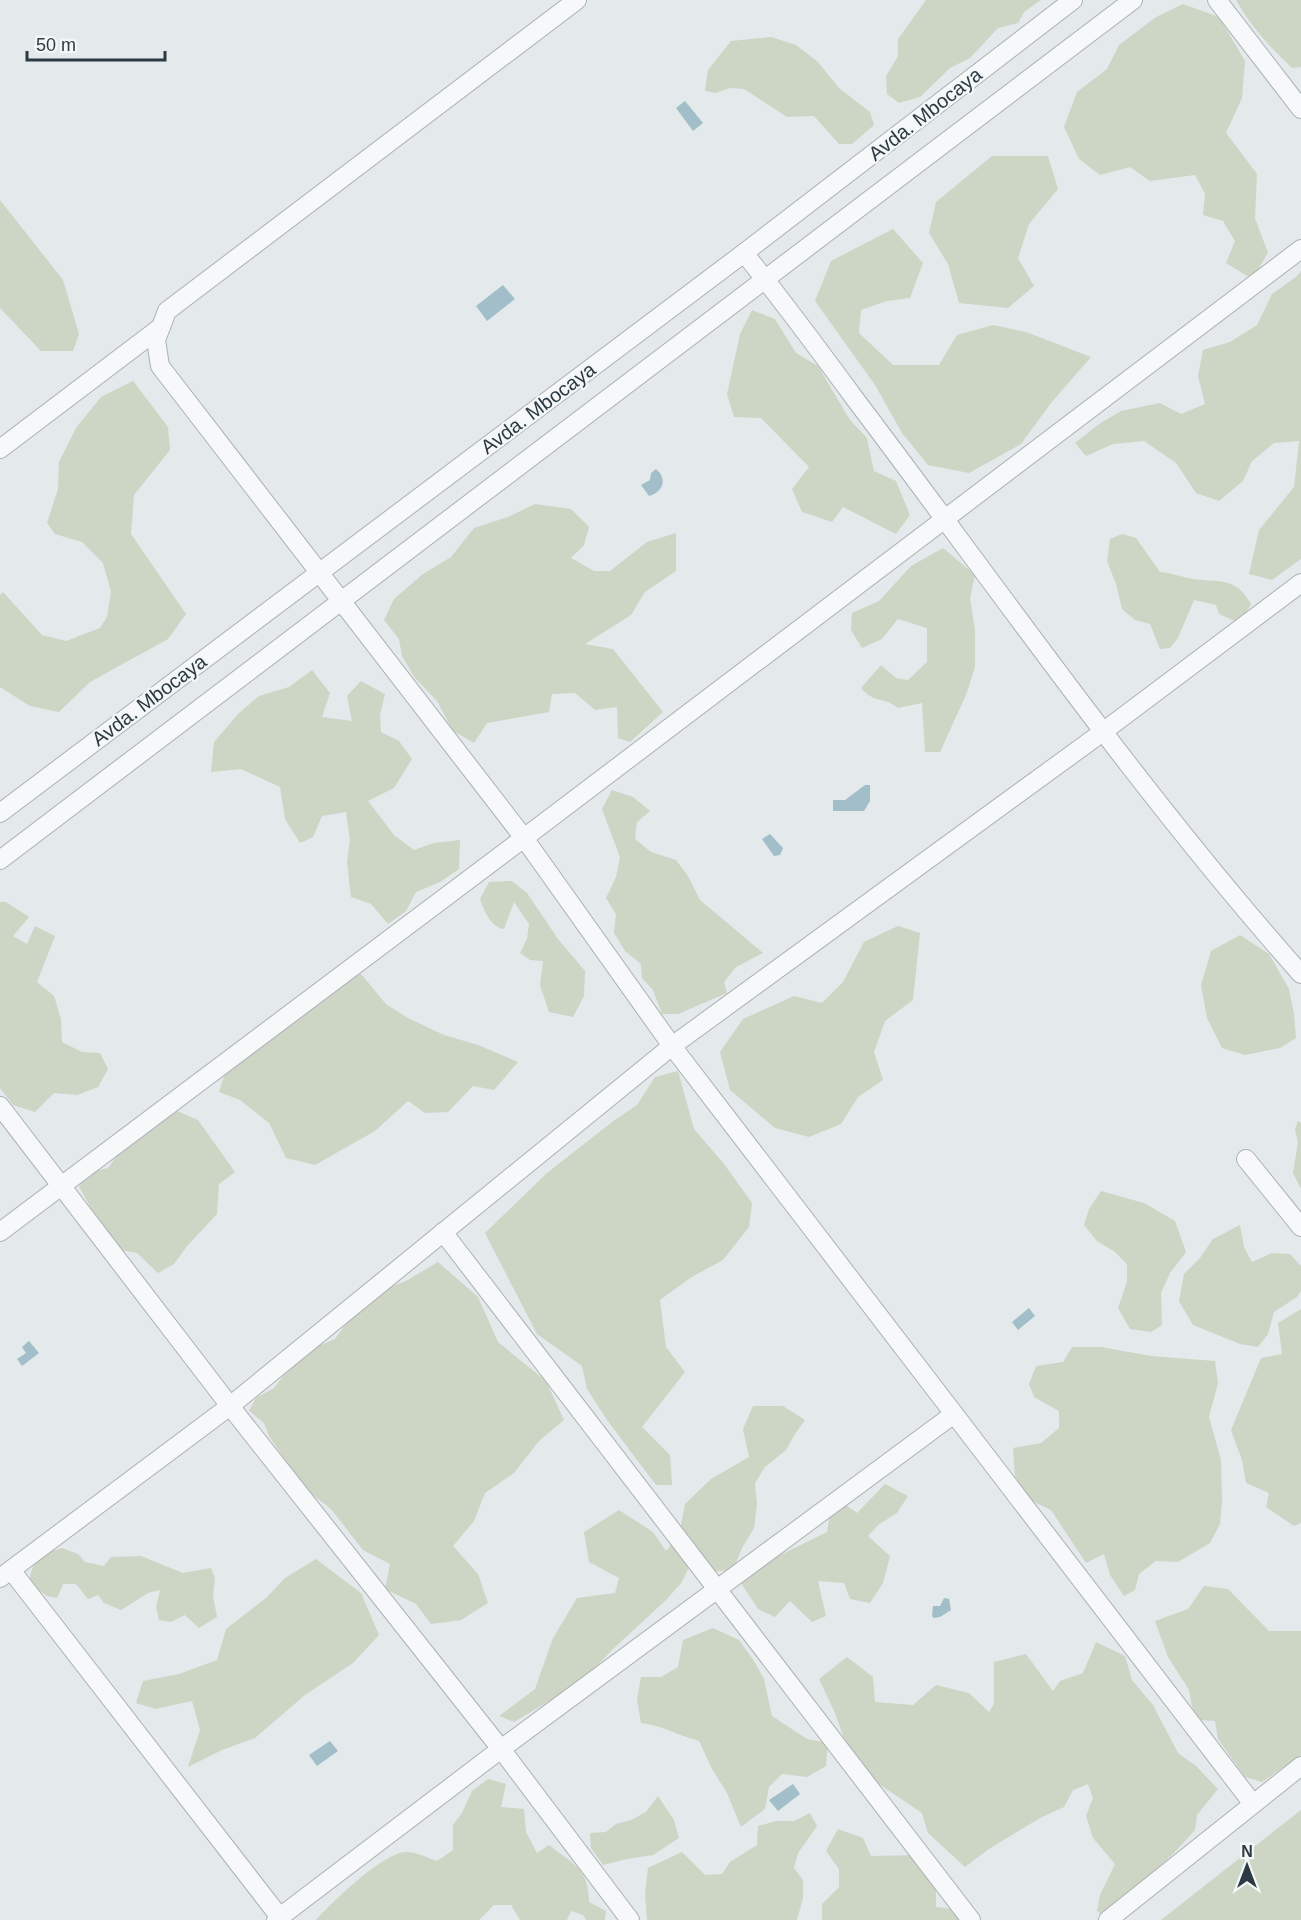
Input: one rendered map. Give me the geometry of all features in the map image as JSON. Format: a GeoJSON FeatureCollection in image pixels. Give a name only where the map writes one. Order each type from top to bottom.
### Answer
{"type":"FeatureCollection","features":[{"type":"Feature","properties":{"kind":"street"},"geometry":{"type":"LineString","coordinates":[[577,0],[167,311],[156,340],[160,366],[524,838],[672,1046],[1253,1804]]}},
{"type":"Feature","properties":{"kind":"street","name":"Avda. Mbocaya"},"geometry":{"type":"LineString","coordinates":[[0,813],[744,253],[1073,0]]}},
{"type":"Feature","properties":{"kind":"street"},"geometry":{"type":"LineString","coordinates":[[0,860],[1133,0]]}},
{"type":"Feature","properties":{"kind":"street"},"geometry":{"type":"LineString","coordinates":[[1217,0],[1301,109]]}},
{"type":"Feature","properties":{"kind":"street"},"geometry":{"type":"LineString","coordinates":[[0,1232],[1301,249]]}},
{"type":"Feature","properties":{"kind":"street"},"geometry":{"type":"LineString","coordinates":[[744,253],[1104,731],[1248,915],[1301,974]]}},
{"type":"Feature","properties":{"kind":"street"},"geometry":{"type":"LineString","coordinates":[[0,449],[161,327]]}},
{"type":"Feature","properties":{"kind":"street"},"geometry":{"type":"LineString","coordinates":[[954,1414],[501,1749],[280,1919],[6,1574],[230,1406],[672,1046],[1104,731],[1301,583]]}},
{"type":"Feature","properties":{"kind":"street"},"geometry":{"type":"LineString","coordinates":[[0,1106],[230,1406],[501,1749],[630,1920]]}},
{"type":"Feature","properties":{"kind":"street"},"geometry":{"type":"LineString","coordinates":[[1246,1159],[1301,1227]]}},
{"type":"Feature","properties":{"kind":"street"},"geometry":{"type":"LineString","coordinates":[[443,1232],[971,1920]]}},
{"type":"Feature","properties":{"kind":"street"},"geometry":{"type":"LineString","coordinates":[[1108,1920],[1301,1766]]}},
{"type":"Feature","properties":{"kind":"green space"},"geometry":{"type":"Polygon","coordinates":[[[926,0],[1041,0],[1024,12],[1018,23],[998,28],[970,58],[950,68],[920,97],[899,103],[887,94],[886,76],[898,56],[898,39],[926,0]]]}},
{"type":"Feature","properties":{"kind":"green space"},"geometry":{"type":"Polygon","coordinates":[[[1236,0],[1301,0],[1301,67],[1292,68],[1276,52],[1255,28],[1236,0]]]}},
{"type":"Feature","properties":{"kind":"green space"},"geometry":{"type":"Polygon","coordinates":[[[1183,4],[1219,17],[1245,61],[1242,98],[1226,133],[1257,174],[1255,218],[1268,253],[1252,279],[1226,263],[1235,241],[1223,221],[1203,215],[1205,194],[1195,175],[1150,181],[1130,167],[1100,175],[1079,159],[1064,127],[1077,92],[1107,69],[1119,45],[1156,17],[1183,4]]]}},
{"type":"Feature","properties":{"kind":"green space"},"geometry":{"type":"Polygon","coordinates":[[[771,37],[796,45],[818,62],[839,88],[870,112],[874,125],[852,144],[839,144],[814,116],[787,117],[744,89],[730,88],[716,93],[705,91],[708,70],[731,41],[771,37]]]}},
{"type":"Feature","properties":{"kind":"green space"},"geometry":{"type":"Polygon","coordinates":[[[992,156],[1048,156],[1058,189],[1029,224],[1018,258],[1034,286],[1008,308],[959,303],[948,264],[929,233],[936,202],[992,156]]]}},
{"type":"Feature","properties":{"kind":"green space"},"geometry":{"type":"Polygon","coordinates":[[[0,200],[63,280],[79,334],[73,351],[41,351],[0,308],[0,200]]]}},
{"type":"Feature","properties":{"kind":"green space"},"geometry":{"type":"Polygon","coordinates":[[[893,229],[923,263],[910,298],[887,301],[861,310],[859,333],[893,365],[939,365],[957,335],[993,325],[1026,332],[1091,357],[1051,403],[1021,444],[969,473],[928,465],[902,433],[875,385],[815,301],[831,261],[893,229]]]}},
{"type":"Feature","properties":{"kind":"green space"},"geometry":{"type":"Polygon","coordinates":[[[1301,271],[1301,559],[1272,580],[1249,574],[1259,530],[1294,487],[1299,441],[1274,443],[1252,461],[1243,481],[1219,501],[1196,493],[1176,463],[1144,441],[1113,444],[1086,456],[1075,443],[1099,424],[1121,411],[1160,403],[1181,414],[1205,404],[1198,376],[1203,350],[1230,342],[1257,325],[1272,294],[1301,271]]]}},
{"type":"Feature","properties":{"kind":"green space"},"geometry":{"type":"Polygon","coordinates":[[[752,310],[775,319],[796,353],[818,366],[850,420],[867,438],[874,471],[896,481],[910,515],[896,534],[843,507],[832,522],[802,512],[792,489],[809,467],[761,418],[734,417],[727,394],[740,334],[752,310]]]}},
{"type":"Feature","properties":{"kind":"green space"},"geometry":{"type":"Polygon","coordinates":[[[133,381],[168,427],[170,450],[134,495],[131,534],[186,614],[168,639],[90,682],[59,712],[30,706],[0,687],[0,595],[3,592],[42,635],[66,641],[100,628],[107,617],[111,592],[103,563],[82,542],[55,534],[47,523],[58,489],[59,462],[76,428],[101,397],[133,381]]]}},
{"type":"Feature","properties":{"kind":"green space"},"geometry":{"type":"Polygon","coordinates":[[[535,504],[571,509],[589,527],[584,545],[571,558],[594,571],[610,571],[647,542],[676,533],[676,571],[645,592],[631,615],[585,644],[613,649],[663,712],[630,742],[618,738],[617,707],[595,710],[575,693],[552,694],[549,712],[487,723],[474,743],[453,731],[437,701],[415,678],[402,656],[399,639],[384,620],[394,599],[423,574],[451,557],[474,528],[508,517],[535,504]]]}},
{"type":"Feature","properties":{"kind":"green space"},"geometry":{"type":"Polygon","coordinates":[[[1122,534],[1136,538],[1160,572],[1233,585],[1245,595],[1251,604],[1245,615],[1235,621],[1219,614],[1216,605],[1194,600],[1178,638],[1170,648],[1160,649],[1150,624],[1135,620],[1122,609],[1107,561],[1110,539],[1122,534]]]}},
{"type":"Feature","properties":{"kind":"green space"},"geometry":{"type":"Polygon","coordinates":[[[943,548],[975,575],[970,598],[975,630],[975,667],[966,695],[940,752],[925,752],[922,703],[898,708],[893,704],[871,697],[861,688],[881,665],[896,678],[908,680],[927,662],[927,628],[898,619],[882,639],[862,648],[851,630],[852,613],[879,601],[911,566],[943,548]]]}},
{"type":"Feature","properties":{"kind":"green space"},"geometry":{"type":"Polygon","coordinates":[[[312,670],[330,693],[322,717],[352,721],[347,696],[361,681],[385,694],[380,715],[381,732],[399,741],[412,759],[394,788],[368,801],[394,835],[414,850],[434,843],[460,840],[459,869],[440,882],[416,892],[406,911],[388,924],[371,904],[351,897],[347,862],[350,840],[346,812],[322,816],[313,837],[300,843],[285,819],[280,787],[241,769],[211,772],[214,742],[239,713],[259,696],[289,687],[312,670]]]}},
{"type":"Feature","properties":{"kind":"green space"},"geometry":{"type":"Polygon","coordinates":[[[612,790],[633,797],[650,811],[637,822],[635,839],[651,852],[676,860],[688,876],[700,900],[763,953],[736,967],[724,982],[727,993],[678,1014],[662,1014],[653,990],[642,978],[641,964],[625,951],[614,933],[616,914],[606,898],[616,877],[620,857],[602,809],[612,790]]]}},
{"type":"Feature","properties":{"kind":"green space"},"geometry":{"type":"Polygon","coordinates":[[[512,881],[527,893],[558,939],[585,971],[584,996],[573,1017],[549,1012],[540,985],[543,961],[530,960],[520,953],[527,939],[529,924],[514,902],[504,929],[491,922],[483,908],[480,899],[489,882],[512,881]]]}},
{"type":"Feature","properties":{"kind":"green space"},"geometry":{"type":"Polygon","coordinates":[[[0,902],[6,902],[29,917],[13,936],[27,944],[35,926],[55,936],[37,982],[54,996],[61,1019],[62,1042],[82,1052],[100,1053],[108,1069],[98,1087],[77,1095],[54,1093],[35,1112],[13,1105],[0,1088],[0,902]]]}},
{"type":"Feature","properties":{"kind":"green space"},"geometry":{"type":"Polygon","coordinates":[[[898,926],[920,933],[913,1000],[885,1021],[874,1052],[883,1080],[858,1097],[841,1124],[809,1137],[775,1128],[730,1090],[720,1052],[743,1019],[794,996],[822,1003],[843,982],[864,942],[898,926]]]}},
{"type":"Feature","properties":{"kind":"green space"},"geometry":{"type":"Polygon","coordinates":[[[1240,935],[1269,954],[1289,989],[1296,1038],[1280,1048],[1245,1055],[1222,1048],[1207,1018],[1201,985],[1211,951],[1240,935]]]}},
{"type":"Feature","properties":{"kind":"green space"},"geometry":{"type":"Polygon","coordinates":[[[361,974],[386,1004],[408,1018],[444,1035],[478,1045],[518,1062],[494,1090],[473,1086],[448,1112],[425,1113],[408,1101],[375,1131],[315,1165],[286,1158],[269,1123],[240,1100],[219,1092],[226,1070],[330,981],[361,974]]]}},
{"type":"Feature","properties":{"kind":"green space"},"geometry":{"type":"Polygon","coordinates":[[[678,1071],[694,1129],[724,1164],[752,1203],[749,1227],[723,1260],[690,1278],[660,1300],[666,1347],[685,1372],[642,1427],[670,1455],[672,1485],[656,1485],[607,1420],[587,1389],[582,1366],[537,1334],[485,1233],[547,1173],[637,1105],[655,1077],[678,1071]]]}},
{"type":"Feature","properties":{"kind":"green space"},"geometry":{"type":"Polygon","coordinates":[[[177,1111],[198,1120],[235,1172],[219,1184],[217,1214],[187,1246],[174,1264],[158,1273],[137,1253],[109,1248],[79,1187],[87,1173],[108,1168],[135,1131],[177,1111]]]}},
{"type":"Feature","properties":{"kind":"green space"},"geometry":{"type":"Polygon","coordinates":[[[1298,1121],[1301,1123],[1301,1189],[1293,1173],[1298,1142],[1295,1129],[1298,1121]]]}},
{"type":"Feature","properties":{"kind":"green space"},"geometry":{"type":"Polygon","coordinates":[[[1101,1191],[1144,1203],[1175,1221],[1186,1252],[1170,1273],[1161,1293],[1162,1325],[1151,1332],[1130,1329],[1118,1308],[1127,1282],[1127,1264],[1115,1252],[1097,1241],[1084,1225],[1089,1209],[1101,1191]]]}},
{"type":"Feature","properties":{"kind":"green space"},"geometry":{"type":"Polygon","coordinates":[[[1240,1225],[1244,1247],[1252,1262],[1272,1253],[1290,1254],[1301,1266],[1301,1291],[1297,1297],[1274,1312],[1268,1334],[1258,1347],[1240,1344],[1193,1325],[1179,1301],[1184,1274],[1200,1258],[1213,1239],[1240,1225]]]}},
{"type":"Feature","properties":{"kind":"green space"},"geometry":{"type":"Polygon","coordinates":[[[438,1262],[478,1297],[498,1342],[546,1381],[564,1420],[539,1441],[514,1473],[485,1493],[474,1521],[453,1546],[478,1574],[488,1603],[461,1620],[431,1624],[416,1604],[385,1589],[390,1564],[363,1550],[331,1509],[304,1488],[269,1436],[264,1423],[249,1411],[256,1398],[274,1388],[284,1375],[318,1346],[335,1339],[349,1320],[390,1287],[406,1281],[438,1262]]]}},
{"type":"Feature","properties":{"kind":"green space"},"geometry":{"type":"Polygon","coordinates":[[[1301,1309],[1301,1523],[1294,1526],[1266,1507],[1269,1493],[1246,1483],[1242,1460],[1231,1430],[1261,1358],[1282,1354],[1278,1323],[1301,1309]]]}},
{"type":"Feature","properties":{"kind":"green space"},"geometry":{"type":"Polygon","coordinates":[[[1072,1347],[1101,1347],[1151,1356],[1215,1361],[1218,1383],[1209,1417],[1221,1460],[1220,1524],[1210,1543],[1178,1562],[1156,1561],[1139,1574],[1135,1590],[1124,1596],[1110,1575],[1104,1554],[1086,1563],[1051,1510],[1028,1499],[1015,1476],[1013,1448],[1041,1443],[1059,1428],[1059,1411],[1034,1397],[1029,1384],[1036,1366],[1063,1362],[1072,1347]]]}},
{"type":"Feature","properties":{"kind":"green space"},"geometry":{"type":"Polygon","coordinates":[[[753,1406],[783,1406],[805,1420],[786,1450],[765,1467],[755,1483],[757,1504],[754,1528],[733,1570],[705,1572],[693,1559],[682,1582],[666,1600],[588,1675],[514,1722],[499,1716],[535,1689],[553,1638],[577,1598],[615,1593],[619,1578],[589,1562],[584,1532],[619,1510],[653,1532],[666,1551],[679,1535],[685,1504],[711,1479],[749,1457],[743,1429],[753,1406]]]}},
{"type":"Feature","properties":{"kind":"green space"},"geometry":{"type":"Polygon","coordinates":[[[885,1484],[908,1496],[897,1513],[878,1525],[868,1536],[890,1556],[883,1583],[870,1603],[850,1599],[844,1583],[818,1581],[826,1616],[812,1622],[790,1601],[775,1617],[758,1609],[741,1583],[754,1568],[827,1532],[830,1513],[846,1505],[857,1513],[885,1484]]]}},
{"type":"Feature","properties":{"kind":"green space"},"geometry":{"type":"Polygon","coordinates":[[[62,1548],[78,1554],[85,1562],[104,1566],[111,1557],[141,1556],[183,1573],[211,1568],[215,1578],[213,1596],[217,1617],[199,1628],[185,1615],[171,1622],[159,1620],[156,1607],[160,1590],[148,1593],[121,1610],[104,1603],[98,1595],[88,1599],[76,1584],[63,1584],[57,1598],[47,1596],[29,1584],[32,1568],[42,1556],[62,1548]]]}},
{"type":"Feature","properties":{"kind":"green space"},"geometry":{"type":"Polygon","coordinates":[[[316,1559],[361,1593],[379,1635],[353,1663],[305,1695],[255,1738],[222,1750],[188,1767],[200,1730],[192,1701],[156,1709],[136,1703],[143,1681],[179,1674],[217,1660],[226,1629],[266,1598],[285,1578],[316,1559]]]}},
{"type":"Feature","properties":{"kind":"green space"},"geometry":{"type":"Polygon","coordinates":[[[1204,1586],[1228,1589],[1269,1631],[1301,1631],[1301,1755],[1262,1782],[1245,1777],[1218,1739],[1215,1721],[1200,1720],[1192,1707],[1189,1690],[1168,1657],[1155,1621],[1188,1609],[1204,1586]]]}},
{"type":"Feature","properties":{"kind":"green space"},"geometry":{"type":"Polygon","coordinates":[[[713,1628],[739,1640],[754,1661],[764,1679],[772,1716],[807,1739],[828,1743],[826,1766],[807,1777],[782,1774],[769,1787],[765,1809],[741,1827],[727,1793],[712,1769],[699,1741],[641,1723],[637,1699],[641,1677],[661,1677],[678,1667],[683,1640],[713,1628]]]}},
{"type":"Feature","properties":{"kind":"green space"},"geometry":{"type":"Polygon","coordinates":[[[1096,1642],[1125,1656],[1132,1680],[1153,1705],[1178,1753],[1196,1766],[1218,1789],[1197,1815],[1195,1830],[1173,1854],[1105,1917],[1097,1911],[1100,1895],[1115,1864],[1093,1838],[1086,1816],[1093,1798],[1088,1784],[1073,1790],[1064,1807],[1040,1818],[989,1849],[965,1867],[928,1833],[922,1813],[864,1774],[847,1747],[835,1713],[819,1679],[847,1657],[873,1677],[875,1702],[913,1705],[936,1685],[969,1693],[989,1712],[994,1704],[994,1662],[1026,1654],[1053,1691],[1060,1681],[1083,1673],[1096,1642]]]}},
{"type":"Feature","properties":{"kind":"green space"},"geometry":{"type":"Polygon","coordinates":[[[488,1779],[506,1784],[501,1807],[524,1809],[526,1832],[537,1853],[549,1845],[583,1874],[589,1902],[606,1911],[605,1920],[586,1920],[583,1915],[571,1911],[567,1920],[520,1920],[511,1905],[494,1905],[479,1920],[316,1920],[358,1880],[395,1855],[405,1852],[413,1853],[437,1861],[453,1850],[453,1825],[462,1813],[472,1791],[488,1779]]]}},
{"type":"Feature","properties":{"kind":"green space"},"geometry":{"type":"Polygon","coordinates":[[[658,1796],[674,1820],[679,1838],[653,1855],[603,1865],[591,1848],[590,1833],[606,1832],[616,1824],[631,1820],[646,1812],[658,1796]]]}},
{"type":"Feature","properties":{"kind":"green space"},"geometry":{"type":"Polygon","coordinates":[[[1301,1810],[1301,1920],[1161,1920],[1301,1810]]]}},
{"type":"Feature","properties":{"kind":"green space"},"geometry":{"type":"Polygon","coordinates":[[[810,1813],[817,1826],[798,1853],[794,1868],[803,1880],[803,1898],[797,1920],[647,1920],[645,1893],[648,1868],[682,1852],[705,1875],[722,1874],[730,1862],[757,1845],[758,1826],[776,1821],[794,1821],[810,1813]]]}},
{"type":"Feature","properties":{"kind":"green space"},"geometry":{"type":"Polygon","coordinates":[[[838,1829],[863,1838],[871,1856],[917,1855],[936,1875],[936,1907],[953,1909],[963,1920],[822,1920],[822,1904],[839,1887],[839,1869],[826,1851],[838,1829]]]}},
{"type":"Feature","properties":{"kind":"water"},"geometry":{"type":"Polygon","coordinates":[[[685,101],[703,123],[693,131],[676,108],[685,101]]]}},
{"type":"Feature","properties":{"kind":"water"},"geometry":{"type":"Polygon","coordinates":[[[503,285],[515,299],[487,321],[476,306],[503,285]]]}},
{"type":"Feature","properties":{"kind":"water"},"geometry":{"type":"Polygon","coordinates":[[[656,469],[662,477],[662,485],[658,491],[649,496],[641,485],[650,480],[651,473],[656,469]]]}},
{"type":"Feature","properties":{"kind":"water"},"geometry":{"type":"Polygon","coordinates":[[[865,785],[870,785],[870,801],[864,811],[833,811],[833,800],[845,800],[865,785]]]}},
{"type":"Feature","properties":{"kind":"water"},"geometry":{"type":"Polygon","coordinates":[[[770,834],[783,848],[780,855],[774,856],[762,839],[770,834]]]}},
{"type":"Feature","properties":{"kind":"water"},"geometry":{"type":"Polygon","coordinates":[[[1029,1308],[1035,1316],[1018,1330],[1012,1322],[1029,1308]]]}},
{"type":"Feature","properties":{"kind":"water"},"geometry":{"type":"Polygon","coordinates":[[[29,1341],[39,1353],[22,1366],[17,1359],[26,1353],[22,1347],[29,1341]]]}},
{"type":"Feature","properties":{"kind":"water"},"geometry":{"type":"Polygon","coordinates":[[[944,1598],[949,1599],[951,1610],[934,1618],[932,1616],[933,1606],[940,1606],[944,1598]]]}},
{"type":"Feature","properties":{"kind":"water"},"geometry":{"type":"Polygon","coordinates":[[[330,1741],[338,1751],[317,1766],[309,1755],[330,1741]]]}},
{"type":"Feature","properties":{"kind":"water"},"geometry":{"type":"Polygon","coordinates":[[[793,1784],[800,1794],[778,1811],[769,1800],[793,1784]]]}}]}
